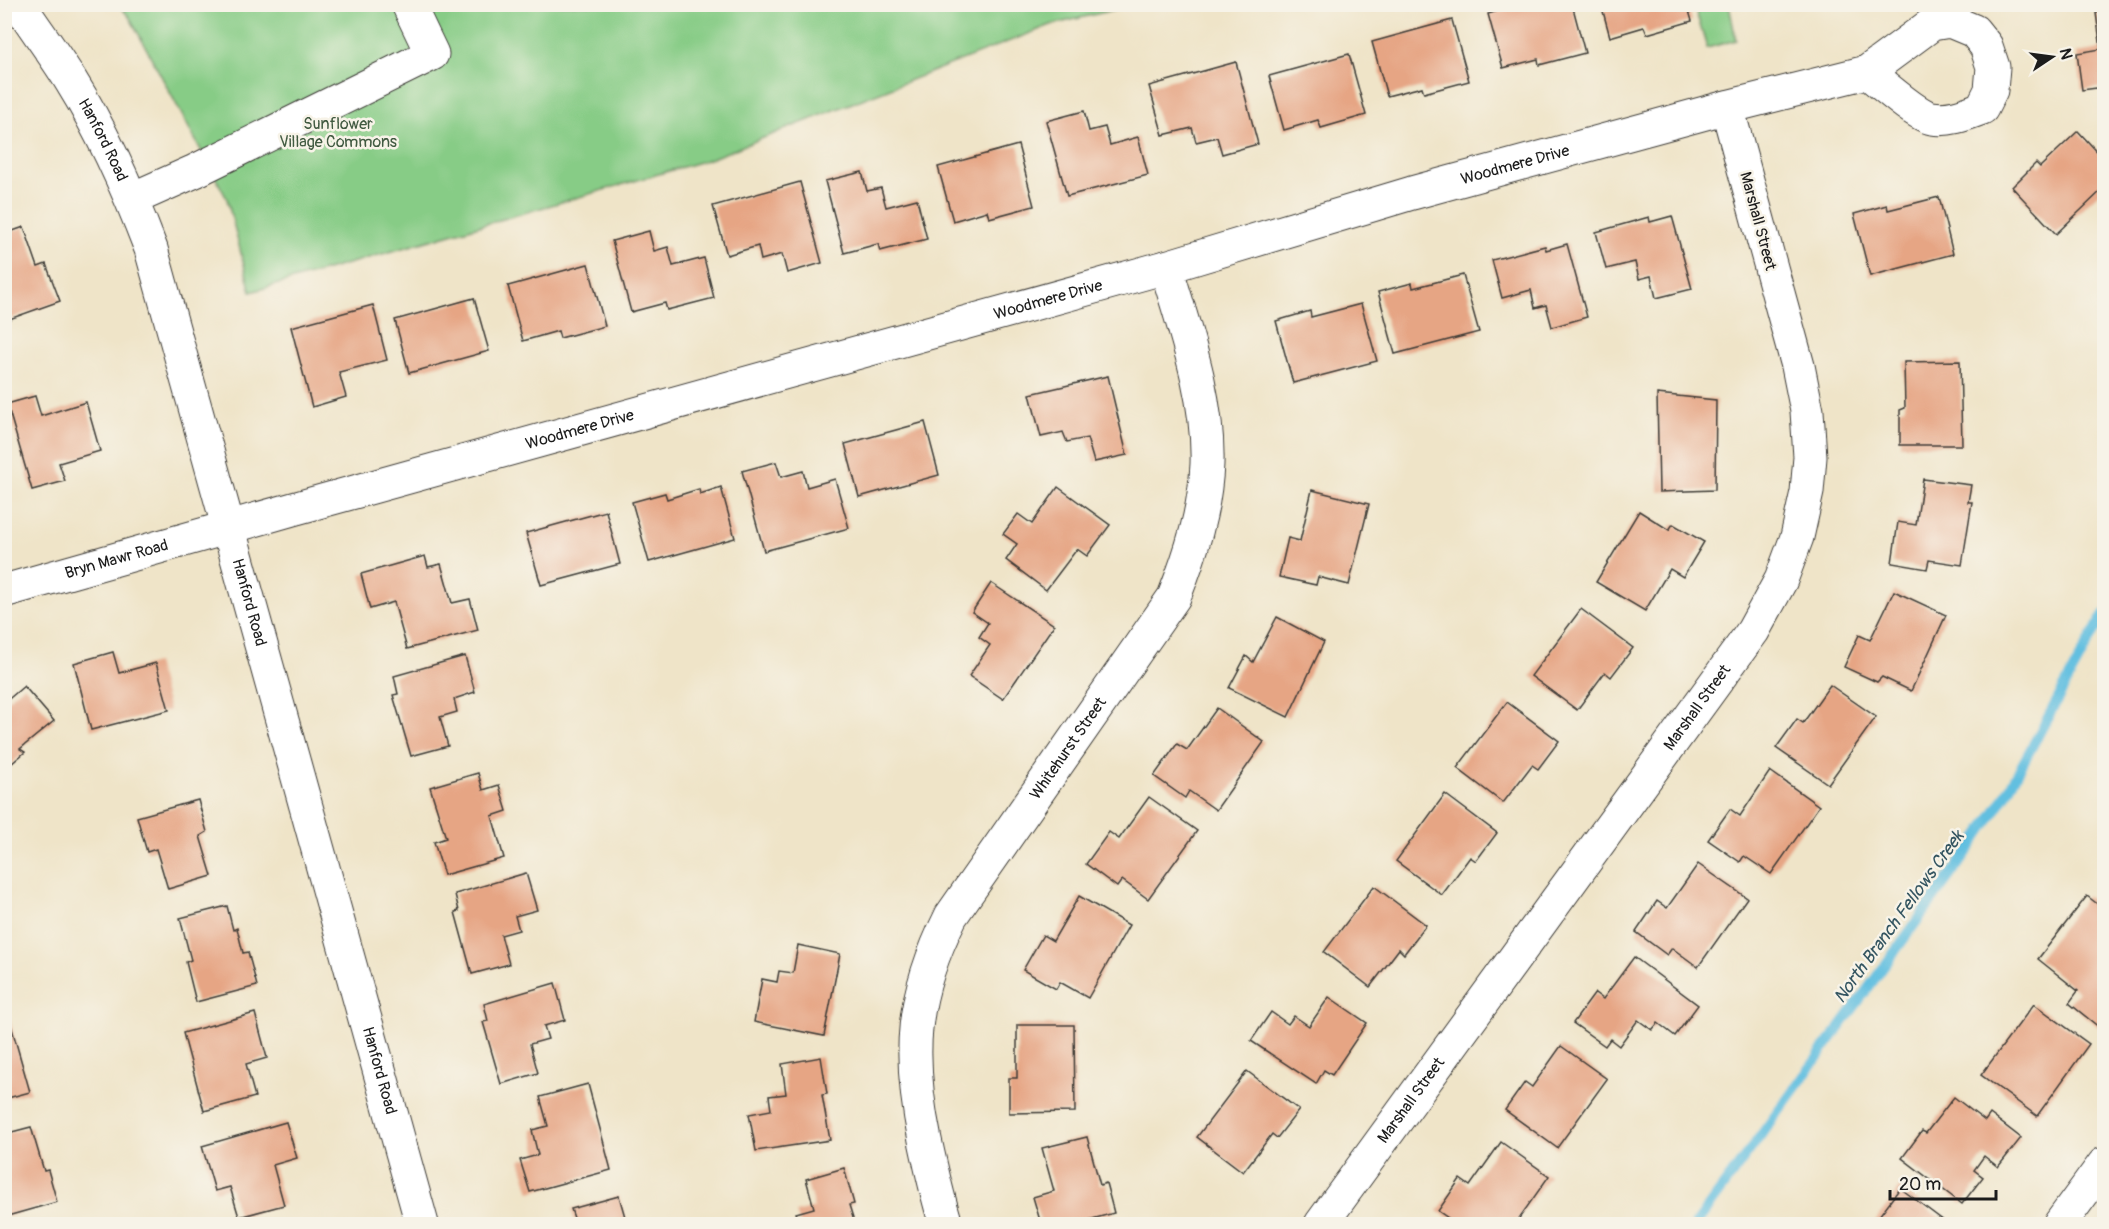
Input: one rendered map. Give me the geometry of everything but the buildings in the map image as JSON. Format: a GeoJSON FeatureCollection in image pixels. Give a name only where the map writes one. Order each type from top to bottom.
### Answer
{"type":"FeatureCollection","features":[{"type":"Feature","properties":{"kind":"street","name":"Hanford Road"},"geometry":{"type":"LineString","coordinates":[[19,4],[72,82],[108,148],[132,199],[151,249],[422,1224]]}},
{"type":"Feature","properties":{"kind":"street"},"geometry":{"type":"LineString","coordinates":[[132,199],[195,171],[432,54],[408,4]]}},
{"type":"Feature","properties":{"kind":"street","name":"Woodmere Drive"},"geometry":{"type":"LineString","coordinates":[[229,527],[1166,267],[1412,193],[1727,107],[1867,72]]}},
{"type":"Feature","properties":{"kind":"street","name":"Marshall Street"},"geometry":{"type":"LineString","coordinates":[[1321,1224],[1753,631],[1781,580],[1793,548],[1807,492],[1810,457],[1807,411],[1798,366],[1727,107]]}},
{"type":"Feature","properties":{"kind":"street","name":"Whitehurst Street"},"geometry":{"type":"LineString","coordinates":[[946,1224],[935,1191],[916,1097],[913,1054],[922,988],[936,946],[951,916],[1174,597],[1190,557],[1204,500],[1207,464],[1206,429],[1196,371],[1166,267]]}},
{"type":"Feature","properties":{"kind":"street","name":"Bryn Mawr Road"},"geometry":{"type":"LineString","coordinates":[[4,591],[229,527]]}},
{"type":"Feature","properties":{"kind":"street"},"geometry":{"type":"LineString","coordinates":[[2060,1224],[2104,1164]]}},
{"type":"Feature","properties":{"kind":"green space","name":"Sunflower Village Commons"},"geometry":{"type":"Polygon","coordinates":[[[119,5],[1134,5],[1051,25],[707,160],[251,292],[227,199],[130,18],[119,5]]]}},
{"type":"Feature","properties":{"kind":"green space"},"geometry":{"type":"Polygon","coordinates":[[[1694,5],[1729,5],[1736,40],[1707,48],[1694,5]]]}},
{"type":"Feature","properties":{"kind":"waterway","name":"North Branch Fellows Creek"},"geometry":{"type":"LineString","coordinates":[[1696,1224],[1966,854],[2004,798],[2104,614]]}}]}
